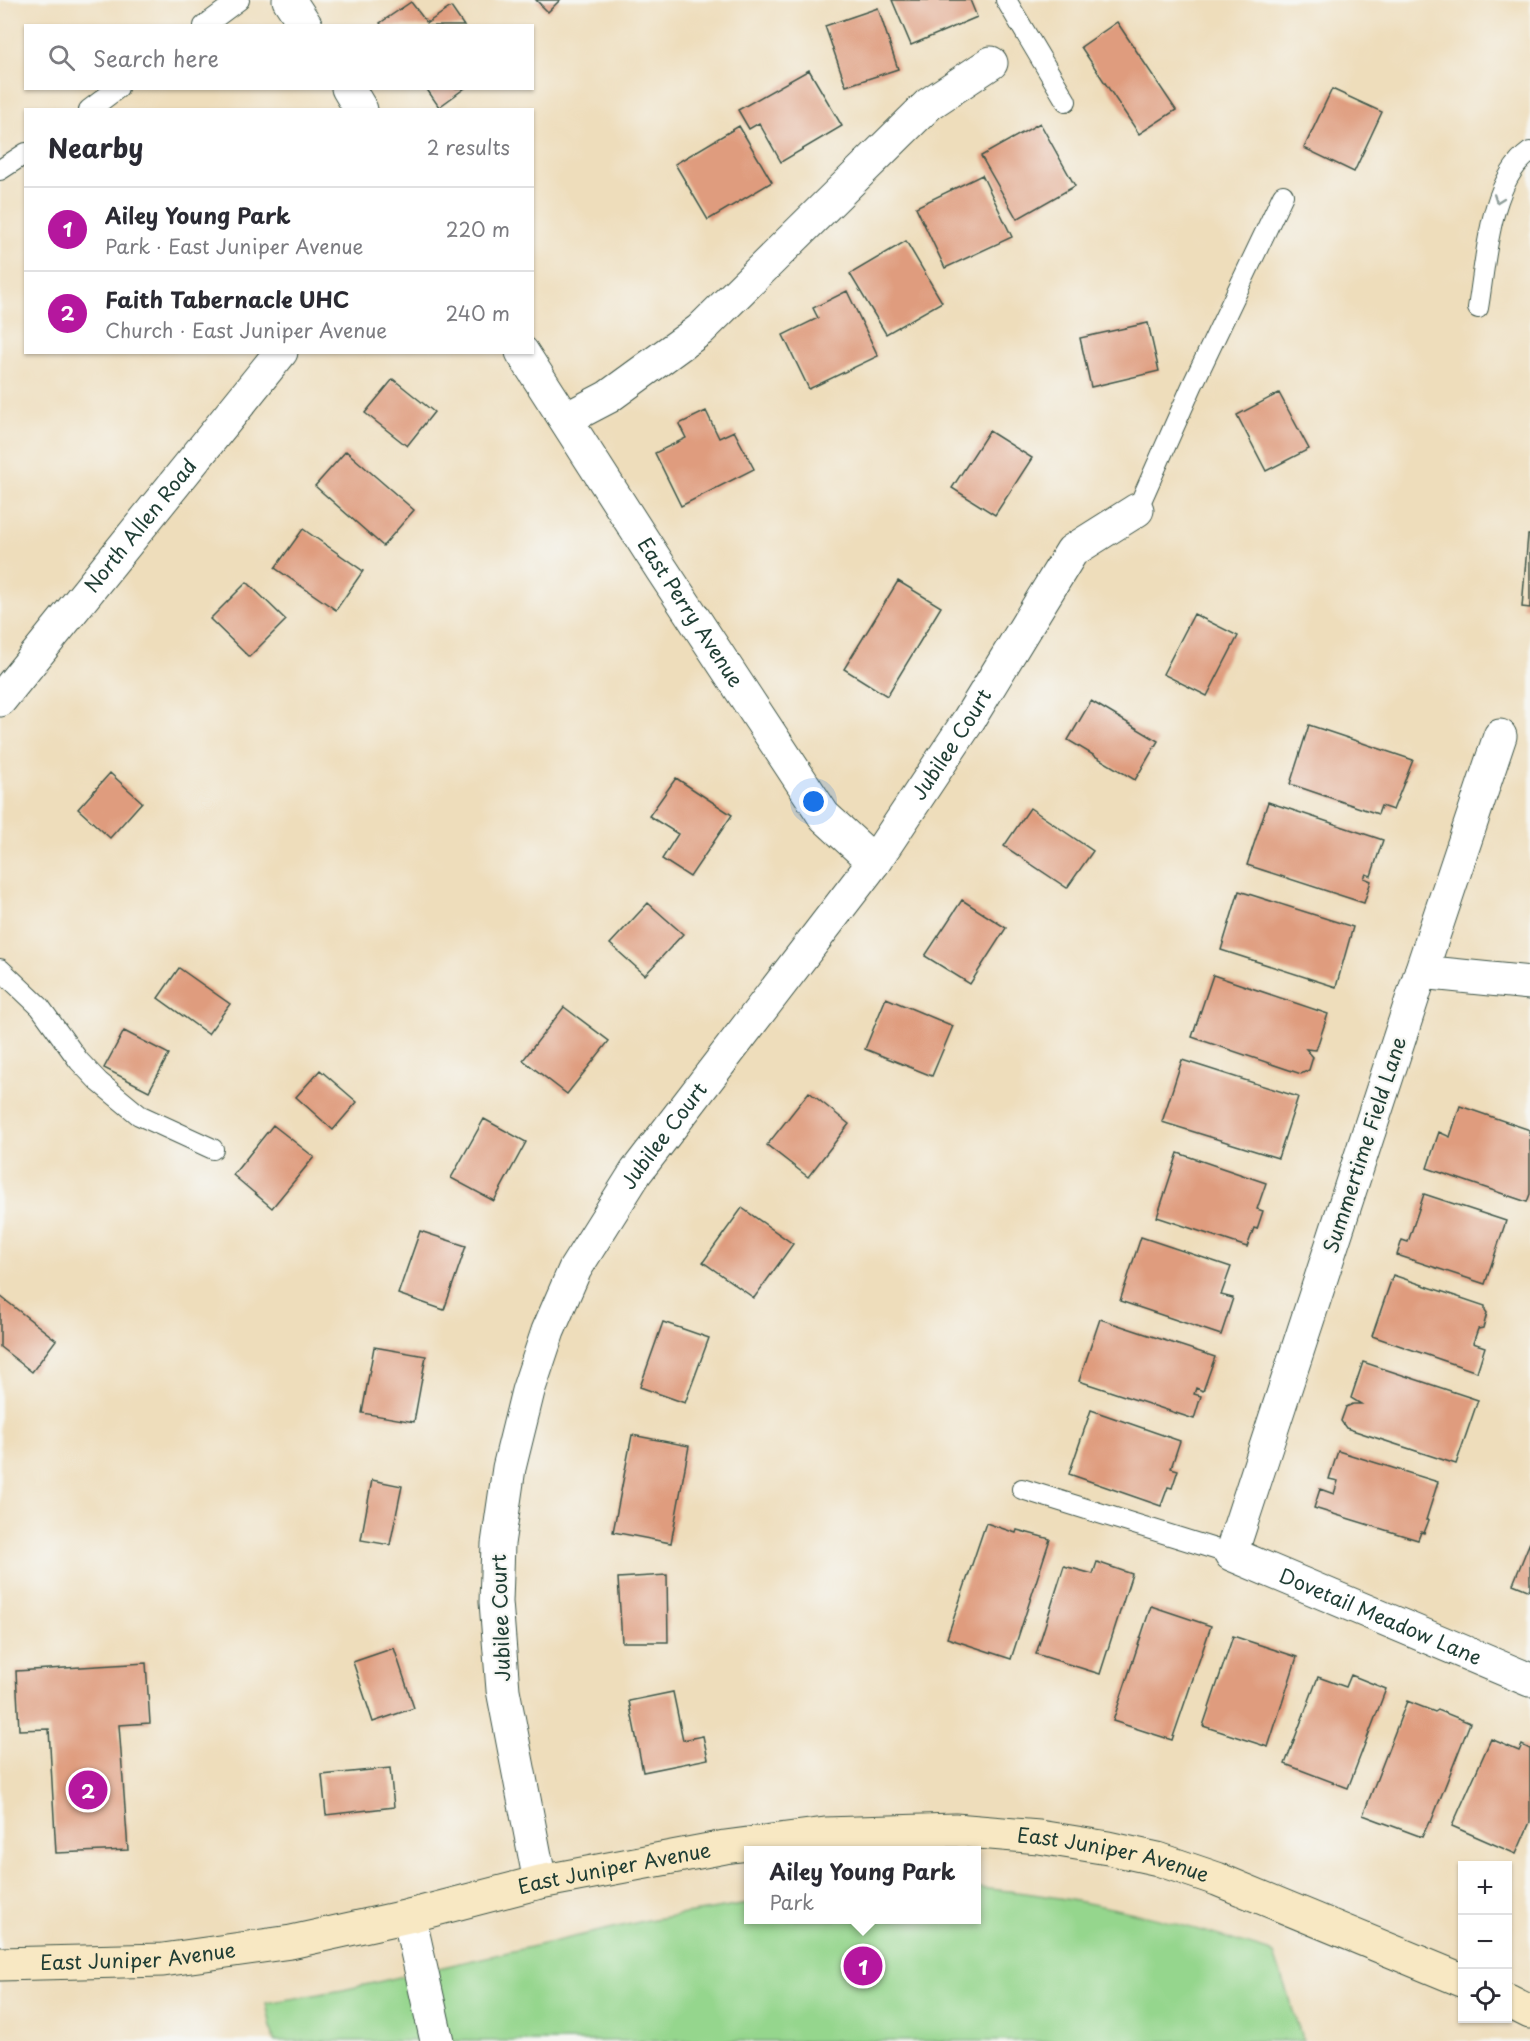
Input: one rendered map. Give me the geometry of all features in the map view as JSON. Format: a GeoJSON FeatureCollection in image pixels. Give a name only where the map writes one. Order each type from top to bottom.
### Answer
{"type":"FeatureCollection","features":[{"type":"Feature","properties":{"kind":"street"},"geometry":{"type":"LineString","coordinates":[[289,0],[305,24]]}},
{"type":"Feature","properties":{"kind":"street"},"geometry":{"type":"LineString","coordinates":[[566,418],[608,397],[700,330],[929,104],[991,63]]}},
{"type":"Feature","properties":{"kind":"street"},"geometry":{"type":"LineString","coordinates":[[349,90],[360,108]]}},
{"type":"Feature","properties":{"kind":"street","name":"North Allen Road"},"geometry":{"type":"LineString","coordinates":[[0,700],[279,354]]}},
{"type":"Feature","properties":{"kind":"street","name":"East Perry Avenue"},"geometry":{"type":"LineString","coordinates":[[523,354],[824,816],[874,862]]}},
{"type":"Feature","properties":{"kind":"street","name":"Jubilee Court"},"geometry":{"type":"LineString","coordinates":[[540,1882],[503,1690],[496,1602],[498,1544],[510,1468],[528,1391],[544,1341],[575,1269],[636,1172],[874,862],[968,721],[1072,551],[1137,510]]}},
{"type":"Feature","properties":{"kind":"street","name":"Summertime Field Lane"},"geometry":{"type":"LineString","coordinates":[[1231,1554],[1500,736]]}},
{"type":"Feature","properties":{"kind":"street"},"geometry":{"type":"LineString","coordinates":[[1421,972],[1530,983]]}},
{"type":"Feature","properties":{"kind":"street","name":"Dovetail Meadow Lane"},"geometry":{"type":"LineString","coordinates":[[1231,1554],[1530,1680]]}},
{"type":"Feature","properties":{"kind":"street","name":"East Juniper Avenue"},"geometry":{"type":"LineString","coordinates":[[0,1964],[164,1960],[291,1942],[410,1916],[540,1882],[725,1847],[825,1834],[955,1830],[1039,1837],[1158,1859],[1217,1879],[1458,1978]]}},
{"type":"Feature","properties":{"kind":"street"},"geometry":{"type":"LineString","coordinates":[[410,1916],[437,2041]]}},
{"type":"Feature","properties":{"kind":"street"},"geometry":{"type":"LineString","coordinates":[[1512,2003],[1530,2012]]}},
{"type":"Feature","properties":{"kind":"lane"},"geometry":{"type":"LineString","coordinates":[[207,24],[239,0]]}},
{"type":"Feature","properties":{"kind":"lane"},"geometry":{"type":"LineString","coordinates":[[1006,0],[1066,101]]}},
{"type":"Feature","properties":{"kind":"lane"},"geometry":{"type":"LineString","coordinates":[[92,108],[115,90]]}},
{"type":"Feature","properties":{"kind":"lane"},"geometry":{"type":"LineString","coordinates":[[1478,308],[1494,211],[1505,182],[1521,158],[1530,152]]}},
{"type":"Feature","properties":{"kind":"lane"},"geometry":{"type":"LineString","coordinates":[[0,170],[24,154]]}},
{"type":"Feature","properties":{"kind":"lane"},"geometry":{"type":"LineString","coordinates":[[1137,510],[1192,386],[1283,195]]}},
{"type":"Feature","properties":{"kind":"lane"},"geometry":{"type":"LineString","coordinates":[[0,969],[40,1006],[80,1061],[99,1082],[139,1115],[213,1149]]}},
{"type":"Feature","properties":{"kind":"lane"},"geometry":{"type":"LineString","coordinates":[[1022,1489],[1231,1554]]}},
{"type":"Feature","properties":{"kind":"green space"},"geometry":{"type":"Polygon","coordinates":[[[981,1888],[1089,1903],[1196,1929],[1274,1954],[1303,2041],[274,2041],[266,2003],[343,1990],[648,1920],[744,1905],[744,1924],[981,1924],[981,1888]]]}},
{"type":"Feature","properties":{"kind":"building"},"geometry":{"type":"Polygon","coordinates":[[[536,0],[560,0],[548,12],[536,0]]]}},
{"type":"Feature","properties":{"kind":"building"},"geometry":{"type":"Polygon","coordinates":[[[892,0],[970,0],[977,17],[911,45],[892,0]]]}},
{"type":"Feature","properties":{"kind":"building"},"geometry":{"type":"Polygon","coordinates":[[[411,2],[427,23],[451,7],[463,24],[381,24],[411,2]]]}},
{"type":"Feature","properties":{"kind":"building"},"geometry":{"type":"Polygon","coordinates":[[[878,8],[898,69],[846,86],[825,26],[878,8]]]}},
{"type":"Feature","properties":{"kind":"building"},"geometry":{"type":"Polygon","coordinates":[[[1117,22],[1176,110],[1139,134],[1081,47],[1117,22]]]}},
{"type":"Feature","properties":{"kind":"building"},"geometry":{"type":"Polygon","coordinates":[[[809,70],[842,126],[781,162],[759,123],[749,129],[738,110],[809,70]]]}},
{"type":"Feature","properties":{"kind":"building"},"geometry":{"type":"Polygon","coordinates":[[[1332,89],[1382,112],[1354,172],[1304,148],[1332,89]]]}},
{"type":"Feature","properties":{"kind":"building"},"geometry":{"type":"Polygon","coordinates":[[[427,90],[462,90],[439,107],[427,90]]]}},
{"type":"Feature","properties":{"kind":"building"},"geometry":{"type":"Polygon","coordinates":[[[1040,123],[1075,186],[1017,219],[981,156],[1040,123]]]}},
{"type":"Feature","properties":{"kind":"building"},"geometry":{"type":"Polygon","coordinates":[[[739,126],[772,182],[708,220],[675,164],[739,126]]]}},
{"type":"Feature","properties":{"kind":"building"},"geometry":{"type":"Polygon","coordinates":[[[982,175],[1012,237],[945,268],[916,207],[982,175]]]}},
{"type":"Feature","properties":{"kind":"building"},"geometry":{"type":"Polygon","coordinates":[[[906,241],[942,302],[886,334],[850,274],[906,241]]]}},
{"type":"Feature","properties":{"kind":"building"},"geometry":{"type":"Polygon","coordinates":[[[847,291],[878,356],[809,389],[783,335],[818,318],[813,308],[847,291]]]}},
{"type":"Feature","properties":{"kind":"building"},"geometry":{"type":"Polygon","coordinates":[[[1148,323],[1159,371],[1091,387],[1080,338],[1148,323]]]}},
{"type":"Feature","properties":{"kind":"building"},"geometry":{"type":"Polygon","coordinates":[[[393,379],[434,412],[407,446],[365,413],[393,379]]]}},
{"type":"Feature","properties":{"kind":"building"},"geometry":{"type":"Polygon","coordinates":[[[1279,393],[1309,449],[1266,471],[1237,415],[1279,393]]]}},
{"type":"Feature","properties":{"kind":"building"},"geometry":{"type":"Polygon","coordinates":[[[706,411],[719,438],[734,431],[754,469],[681,506],[655,453],[686,438],[679,424],[706,411]]]}},
{"type":"Feature","properties":{"kind":"building"},"geometry":{"type":"Polygon","coordinates":[[[989,431],[1032,458],[995,515],[952,488],[989,431]]]}},
{"type":"Feature","properties":{"kind":"building"},"geometry":{"type":"Polygon","coordinates":[[[346,451],[414,510],[383,546],[315,486],[346,451]]]}},
{"type":"Feature","properties":{"kind":"building"},"geometry":{"type":"Polygon","coordinates":[[[303,529],[363,571],[336,610],[275,568],[303,529]]]}},
{"type":"Feature","properties":{"kind":"building"},"geometry":{"type":"Polygon","coordinates":[[[1528,535],[1530,535],[1530,608],[1522,607],[1528,535]]]}},
{"type":"Feature","properties":{"kind":"building"},"geometry":{"type":"Polygon","coordinates":[[[898,581],[941,607],[887,696],[844,669],[898,581]]]}},
{"type":"Feature","properties":{"kind":"building"},"geometry":{"type":"Polygon","coordinates":[[[247,582],[286,620],[249,657],[210,619],[247,582]]]}},
{"type":"Feature","properties":{"kind":"building"},"geometry":{"type":"Polygon","coordinates":[[[1194,614],[1238,636],[1207,696],[1163,674],[1194,614]]]}},
{"type":"Feature","properties":{"kind":"building"},"geometry":{"type":"Polygon","coordinates":[[[1091,701],[1158,741],[1135,780],[1068,740],[1091,701]]]}},
{"type":"Feature","properties":{"kind":"building"},"geometry":{"type":"Polygon","coordinates":[[[1309,725],[1413,760],[1393,810],[1381,806],[1378,814],[1290,784],[1309,725]]]}},
{"type":"Feature","properties":{"kind":"building"},"geometry":{"type":"Polygon","coordinates":[[[110,773],[142,802],[110,838],[78,809],[110,773]]]}},
{"type":"Feature","properties":{"kind":"building"},"geometry":{"type":"Polygon","coordinates":[[[676,778],[732,815],[690,877],[662,859],[678,834],[649,816],[676,778]]]}},
{"type":"Feature","properties":{"kind":"building"},"geometry":{"type":"Polygon","coordinates":[[[1268,802],[1383,840],[1371,876],[1366,874],[1364,878],[1371,881],[1364,903],[1247,865],[1268,802]]]}},
{"type":"Feature","properties":{"kind":"building"},"geometry":{"type":"Polygon","coordinates":[[[1030,808],[1093,851],[1067,888],[1004,846],[1030,808]]]}},
{"type":"Feature","properties":{"kind":"building"},"geometry":{"type":"Polygon","coordinates":[[[1239,891],[1353,927],[1336,987],[1221,950],[1239,891]]]}},
{"type":"Feature","properties":{"kind":"building"},"geometry":{"type":"Polygon","coordinates":[[[962,900],[1006,928],[970,984],[925,956],[962,900]]]}},
{"type":"Feature","properties":{"kind":"building"},"geometry":{"type":"Polygon","coordinates":[[[648,903],[683,934],[645,975],[610,944],[648,903]]]}},
{"type":"Feature","properties":{"kind":"building"},"geometry":{"type":"Polygon","coordinates":[[[179,968],[230,1004],[208,1034],[158,998],[179,968]]]}},
{"type":"Feature","properties":{"kind":"building"},"geometry":{"type":"Polygon","coordinates":[[[1213,975],[1328,1014],[1316,1050],[1306,1049],[1313,1057],[1309,1070],[1301,1074],[1192,1037],[1213,975]]]}},
{"type":"Feature","properties":{"kind":"building"},"geometry":{"type":"Polygon","coordinates":[[[886,998],[953,1026],[932,1076],[865,1049],[886,998]]]}},
{"type":"Feature","properties":{"kind":"building"},"geometry":{"type":"Polygon","coordinates":[[[564,1007],[609,1041],[567,1094],[523,1060],[564,1007]]]}},
{"type":"Feature","properties":{"kind":"building"},"geometry":{"type":"Polygon","coordinates":[[[124,1031],[169,1054],[149,1091],[104,1068],[124,1031]]]}},
{"type":"Feature","properties":{"kind":"building"},"geometry":{"type":"Polygon","coordinates":[[[1182,1060],[1298,1097],[1278,1158],[1162,1122],[1182,1060]]]}},
{"type":"Feature","properties":{"kind":"building"},"geometry":{"type":"Polygon","coordinates":[[[320,1070],[357,1102],[333,1130],[296,1097],[320,1070]]]}},
{"type":"Feature","properties":{"kind":"building"},"geometry":{"type":"Polygon","coordinates":[[[809,1092],[849,1124],[808,1177],[767,1145],[809,1092]]]}},
{"type":"Feature","properties":{"kind":"building"},"geometry":{"type":"Polygon","coordinates":[[[1460,1106],[1530,1130],[1530,1194],[1527,1202],[1427,1168],[1439,1132],[1450,1137],[1460,1106]]]}},
{"type":"Feature","properties":{"kind":"building"},"geometry":{"type":"Polygon","coordinates":[[[484,1119],[526,1142],[494,1201],[451,1178],[484,1119]]]}},
{"type":"Feature","properties":{"kind":"building"},"geometry":{"type":"Polygon","coordinates":[[[273,1125],[314,1157],[272,1208],[233,1175],[273,1125]]]}},
{"type":"Feature","properties":{"kind":"building"},"geometry":{"type":"Polygon","coordinates":[[[1178,1153],[1266,1183],[1257,1209],[1263,1211],[1257,1229],[1254,1228],[1247,1247],[1157,1217],[1178,1153]]]}},
{"type":"Feature","properties":{"kind":"building"},"geometry":{"type":"Polygon","coordinates":[[[1424,1194],[1506,1221],[1485,1284],[1397,1255],[1402,1240],[1408,1242],[1424,1194]]]}},
{"type":"Feature","properties":{"kind":"building"},"geometry":{"type":"Polygon","coordinates":[[[742,1208],[793,1244],[754,1298],[703,1262],[742,1208]]]}},
{"type":"Feature","properties":{"kind":"building"},"geometry":{"type":"Polygon","coordinates":[[[420,1231],[466,1246],[444,1310],[398,1294],[420,1231]]]}},
{"type":"Feature","properties":{"kind":"building"},"geometry":{"type":"Polygon","coordinates":[[[1141,1237],[1231,1267],[1221,1295],[1233,1298],[1221,1335],[1120,1301],[1141,1237]]]}},
{"type":"Feature","properties":{"kind":"building"},"geometry":{"type":"Polygon","coordinates":[[[1393,1275],[1485,1306],[1487,1313],[1483,1328],[1478,1329],[1473,1343],[1485,1347],[1477,1372],[1372,1336],[1393,1275]]]}},
{"type":"Feature","properties":{"kind":"building"},"geometry":{"type":"Polygon","coordinates":[[[0,1296],[56,1340],[32,1372],[0,1347],[0,1296]]]}},
{"type":"Feature","properties":{"kind":"building"},"geometry":{"type":"Polygon","coordinates":[[[1100,1319],[1215,1357],[1203,1391],[1196,1388],[1194,1394],[1201,1396],[1194,1419],[1079,1381],[1100,1319]]]}},
{"type":"Feature","properties":{"kind":"building"},"geometry":{"type":"Polygon","coordinates":[[[663,1322],[709,1338],[685,1403],[640,1387],[663,1322]]]}},
{"type":"Feature","properties":{"kind":"building"},"geometry":{"type":"Polygon","coordinates":[[[374,1347],[426,1356],[414,1422],[362,1413],[374,1347]]]}},
{"type":"Feature","properties":{"kind":"building"},"geometry":{"type":"Polygon","coordinates":[[[1363,1362],[1478,1400],[1456,1464],[1346,1428],[1341,1421],[1346,1407],[1361,1404],[1351,1398],[1363,1362]]]}},
{"type":"Feature","properties":{"kind":"building"},"geometry":{"type":"Polygon","coordinates":[[[1091,1410],[1180,1441],[1171,1468],[1178,1470],[1172,1488],[1168,1487],[1161,1506],[1069,1474],[1091,1410]]]}},
{"type":"Feature","properties":{"kind":"building"},"geometry":{"type":"Polygon","coordinates":[[[632,1435],[689,1446],[671,1543],[613,1532],[632,1435]]]}},
{"type":"Feature","properties":{"kind":"building"},"geometry":{"type":"Polygon","coordinates":[[[1338,1451],[1438,1482],[1426,1520],[1429,1520],[1424,1533],[1421,1532],[1418,1540],[1314,1508],[1320,1489],[1334,1494],[1338,1481],[1329,1479],[1338,1451]]]}},
{"type":"Feature","properties":{"kind":"building"},"geometry":{"type":"Polygon","coordinates":[[[372,1480],[402,1486],[390,1545],[361,1540],[372,1480]]]}},
{"type":"Feature","properties":{"kind":"building"},"geometry":{"type":"Polygon","coordinates":[[[986,1523],[1016,1533],[1017,1530],[1050,1539],[1011,1659],[947,1638],[986,1523]]]}},
{"type":"Feature","properties":{"kind":"building"},"geometry":{"type":"Polygon","coordinates":[[[1530,1542],[1530,1591],[1513,1584],[1530,1542]]]}},
{"type":"Feature","properties":{"kind":"building"},"geometry":{"type":"Polygon","coordinates":[[[1097,1562],[1132,1574],[1100,1674],[1036,1654],[1064,1566],[1093,1574],[1097,1562]]]}},
{"type":"Feature","properties":{"kind":"building"},"geometry":{"type":"Polygon","coordinates":[[[667,1575],[668,1642],[622,1642],[618,1578],[667,1575]]]}},
{"type":"Feature","properties":{"kind":"building"},"geometry":{"type":"Polygon","coordinates":[[[1151,1606],[1211,1626],[1172,1740],[1113,1721],[1151,1606]]]}},
{"type":"Feature","properties":{"kind":"building"},"geometry":{"type":"Polygon","coordinates":[[[1233,1636],[1297,1657],[1268,1747],[1203,1726],[1233,1636]]]}},
{"type":"Feature","properties":{"kind":"building"},"geometry":{"type":"Polygon","coordinates":[[[394,1648],[414,1708],[373,1722],[353,1662],[394,1648]]]}},
{"type":"Feature","properties":{"kind":"building"},"geometry":{"type":"Polygon","coordinates":[[[146,1663],[150,1723],[119,1725],[128,1850],[56,1853],[49,1729],[19,1730],[16,1671],[146,1663]]]}},
{"type":"Feature","properties":{"kind":"building"},"geometry":{"type":"Polygon","coordinates":[[[1351,1675],[1386,1689],[1348,1788],[1285,1764],[1318,1677],[1346,1687],[1351,1675]]]}},
{"type":"Feature","properties":{"kind":"building"},"geometry":{"type":"Polygon","coordinates":[[[673,1692],[683,1740],[703,1736],[708,1759],[643,1772],[629,1701],[673,1692]]]}},
{"type":"Feature","properties":{"kind":"building"},"geometry":{"type":"Polygon","coordinates":[[[1407,1701],[1470,1723],[1431,1822],[1422,1837],[1363,1815],[1407,1701]]]}},
{"type":"Feature","properties":{"kind":"building"},"geometry":{"type":"Polygon","coordinates":[[[1491,1739],[1519,1751],[1522,1745],[1530,1749],[1530,1822],[1516,1854],[1452,1826],[1491,1739]]]}},
{"type":"Feature","properties":{"kind":"building"},"geometry":{"type":"Polygon","coordinates":[[[390,1768],[394,1807],[326,1815],[322,1775],[390,1768]]]}},
{"type":"Feature","properties":{"kind":"place","name":"Faith Tabernacle UHC"},"geometry":{"type":"Point","coordinates":[88,1790]}},
{"type":"Feature","properties":{"kind":"place","name":"Ailey Young Park"},"geometry":{"type":"Point","coordinates":[863,1966]}}]}
